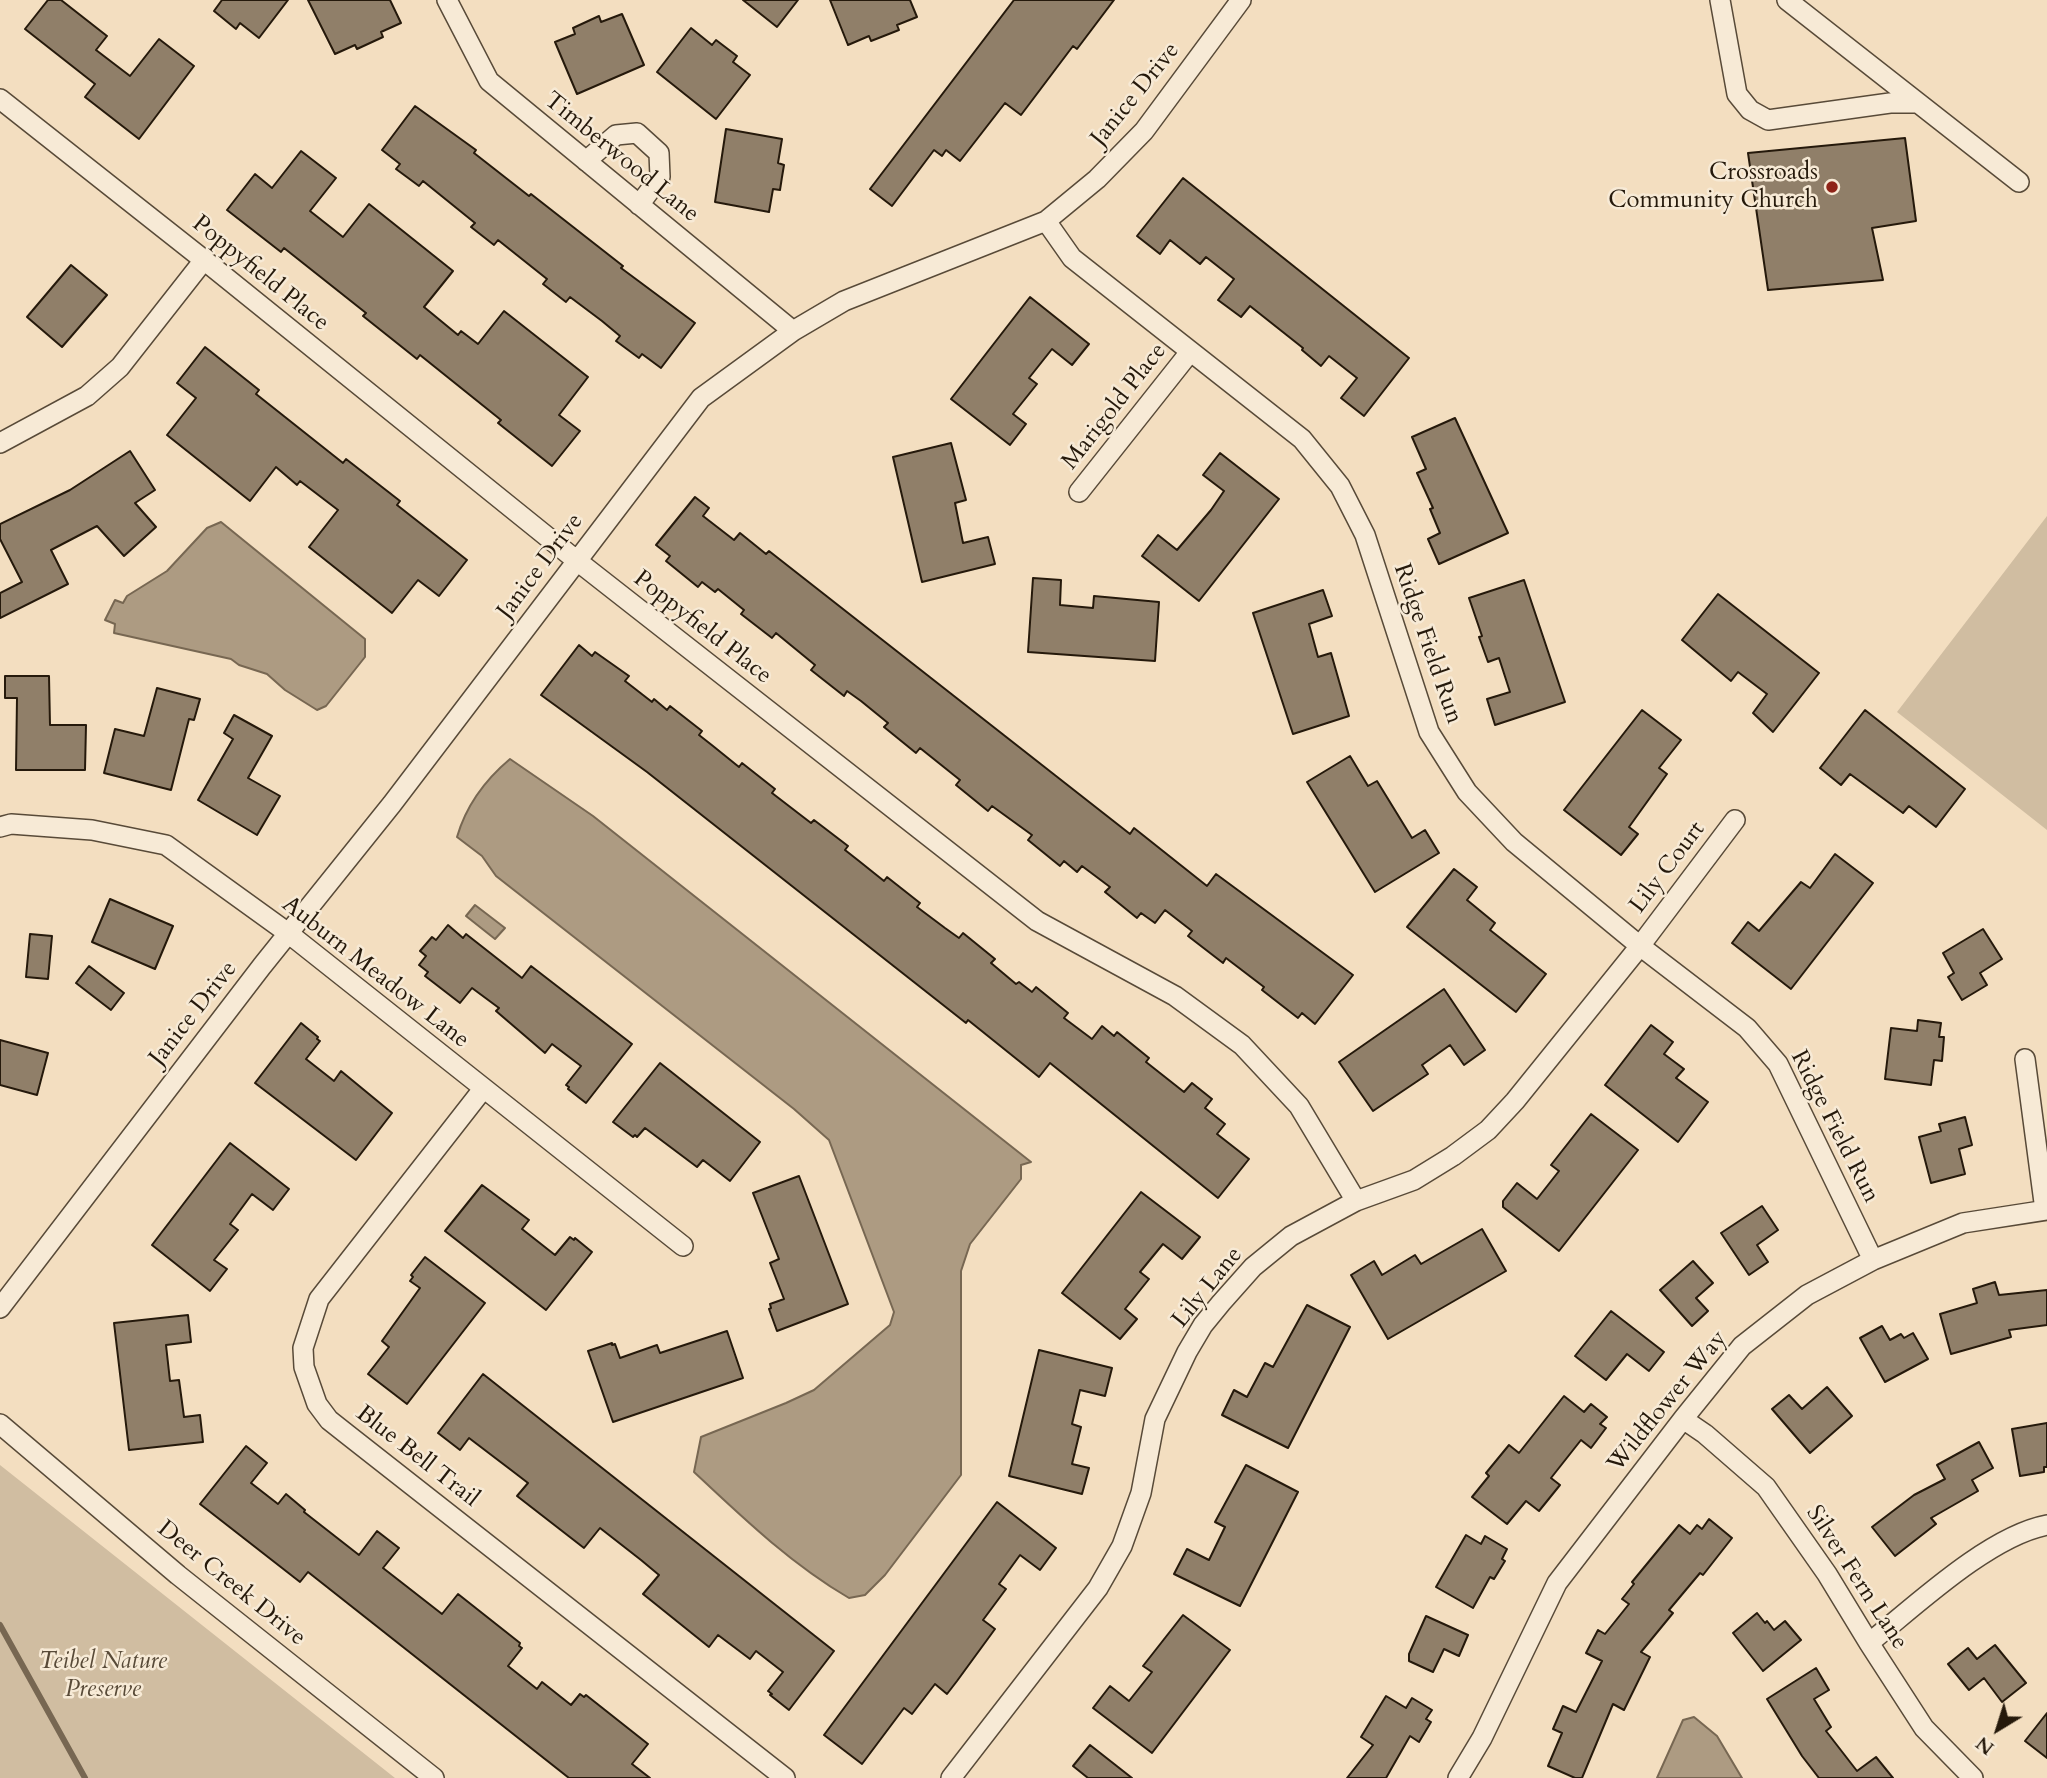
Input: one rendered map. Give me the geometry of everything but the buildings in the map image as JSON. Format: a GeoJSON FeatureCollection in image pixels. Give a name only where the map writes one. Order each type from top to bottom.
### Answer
{"type":"FeatureCollection","features":[{"type":"Feature","properties":{"kind":"street","name":"Timberwood Lane"},"geometry":{"type":"LineString","coordinates":[[447,0],[489,81],[793,331]]}},
{"type":"Feature","properties":{"kind":"street","name":"Janice Drive"},"geometry":{"type":"LineString","coordinates":[[0,1308],[288,933],[392,804],[701,398],[793,331],[844,301],[1046,221],[1097,179],[1144,131],[1241,0]]}},
{"type":"Feature","properties":{"kind":"street"},"geometry":{"type":"LineString","coordinates":[[1720,0],[1737,94],[1750,110],[1768,120],[1890,103],[1918,103]]}},
{"type":"Feature","properties":{"kind":"street"},"geometry":{"type":"LineString","coordinates":[[1787,0],[2019,182]]}},
{"type":"Feature","properties":{"kind":"street","name":"Poppyfield Place"},"geometry":{"type":"LineString","coordinates":[[0,99],[576,561],[1037,921],[1175,996],[1242,1045],[1299,1106],[1356,1201]]}},
{"type":"Feature","properties":{"kind":"street"},"geometry":{"type":"LineString","coordinates":[[586,161],[616,135],[637,133],[659,153],[660,177],[639,205]]}},
{"type":"Feature","properties":{"kind":"street","name":"Ridge Field Run"},"geometry":{"type":"LineString","coordinates":[[1046,221],[1072,258],[1302,439],[1340,486],[1364,535],[1429,732],[1467,792],[1514,842],[1640,946],[1747,1028],[1778,1064],[1873,1259]]}},
{"type":"Feature","properties":{"kind":"street"},"geometry":{"type":"LineString","coordinates":[[0,443],[88,396],[120,367],[204,260]]}},
{"type":"Feature","properties":{"kind":"street","name":"Marigold Place"},"geometry":{"type":"LineString","coordinates":[[1079,492],[1190,352]]}},
{"type":"Feature","properties":{"kind":"street","name":"Lily Court"},"geometry":{"type":"LineString","coordinates":[[1640,946],[1735,820]]}},
{"type":"Feature","properties":{"kind":"street","name":"Auburn Meadow Lane"},"geometry":{"type":"LineString","coordinates":[[0,827],[11,824],[92,830],[166,845],[288,933],[683,1246]]}},
{"type":"Feature","properties":{"kind":"street","name":"Lily Lane"},"geometry":{"type":"LineString","coordinates":[[951,1778],[1098,1588],[1122,1546],[1141,1493],[1156,1419],[1169,1387],[1203,1325],[1253,1267],[1291,1236],[1356,1201],[1414,1180],[1488,1130],[1640,946]]}},
{"type":"Feature","properties":{"kind":"street"},"geometry":{"type":"LineString","coordinates":[[2025,1059],[2046,1210]]}},
{"type":"Feature","properties":{"kind":"street","name":"Blue Bell Trail"},"geometry":{"type":"LineString","coordinates":[[483,1089],[318,1299],[303,1348],[304,1367],[317,1404],[329,1420],[785,1778]]}},
{"type":"Feature","properties":{"kind":"street","name":"Wildflower Way"},"geometry":{"type":"LineString","coordinates":[[1458,1778],[1482,1738],[1557,1583],[1742,1346],[1807,1295],[1873,1259],[1963,1223],[2046,1210]]}},
{"type":"Feature","properties":{"kind":"street","name":"Silver Fern Lane"},"geometry":{"type":"LineString","coordinates":[[1683,1419],[1705,1434],[1766,1487],[1827,1574],[1924,1728],[1973,1778]]}},
{"type":"Feature","properties":{"kind":"street","name":"Deer Creek Drive"},"geometry":{"type":"LineString","coordinates":[[0,1424],[178,1574],[434,1778]]}},
{"type":"Feature","properties":{"kind":"street"},"geometry":{"type":"LineString","coordinates":[[1869,1643],[1974,1560],[2010,1538],[2047,1525]]}},
{"type":"Feature","properties":{"kind":"green space"},"geometry":{"type":"Polygon","coordinates":[[[2047,516],[2047,830],[1897,712],[2047,516]]]}},
{"type":"Feature","properties":{"kind":"green space","name":"Teibel Nature Preserve"},"geometry":{"type":"Polygon","coordinates":[[[0,1465],[395,1778],[0,1778],[0,1465]]]}},
{"type":"Feature","properties":{"kind":"shaded area"},"geometry":{"type":"Polygon","coordinates":[[[221,522],[365,639],[365,657],[326,706],[317,710],[285,690],[267,674],[239,665],[231,659],[114,633],[115,624],[105,620],[115,600],[123,603],[127,596],[167,571],[207,528],[221,522]]]}},
{"type":"Feature","properties":{"kind":"shaded area"},"geometry":{"type":"Polygon","coordinates":[[[510,759],[593,816],[1031,1162],[1021,1165],[1021,1179],[970,1244],[961,1271],[961,1475],[885,1575],[865,1595],[849,1598],[807,1570],[749,1523],[694,1472],[701,1437],[814,1390],[890,1325],[894,1312],[829,1140],[794,1109],[496,876],[482,856],[457,837],[478,794],[510,759]]]}},
{"type":"Feature","properties":{"kind":"shaded area"},"geometry":{"type":"Polygon","coordinates":[[[475,905],[505,928],[495,939],[466,916],[475,905]]]}},
{"type":"Feature","properties":{"kind":"shaded area"},"geometry":{"type":"Polygon","coordinates":[[[1694,1717],[1717,1736],[1742,1778],[1657,1778],[1683,1720],[1694,1717]]]}},
{"type":"Feature","properties":{"kind":"waterway"},"geometry":{"type":"LineString","coordinates":[[0,1625],[85,1778]]}},
{"type":"Feature","properties":{"kind":"place","name":"Crossroads Community Church"},"geometry":{"type":"Point","coordinates":[1832,187]}}]}
